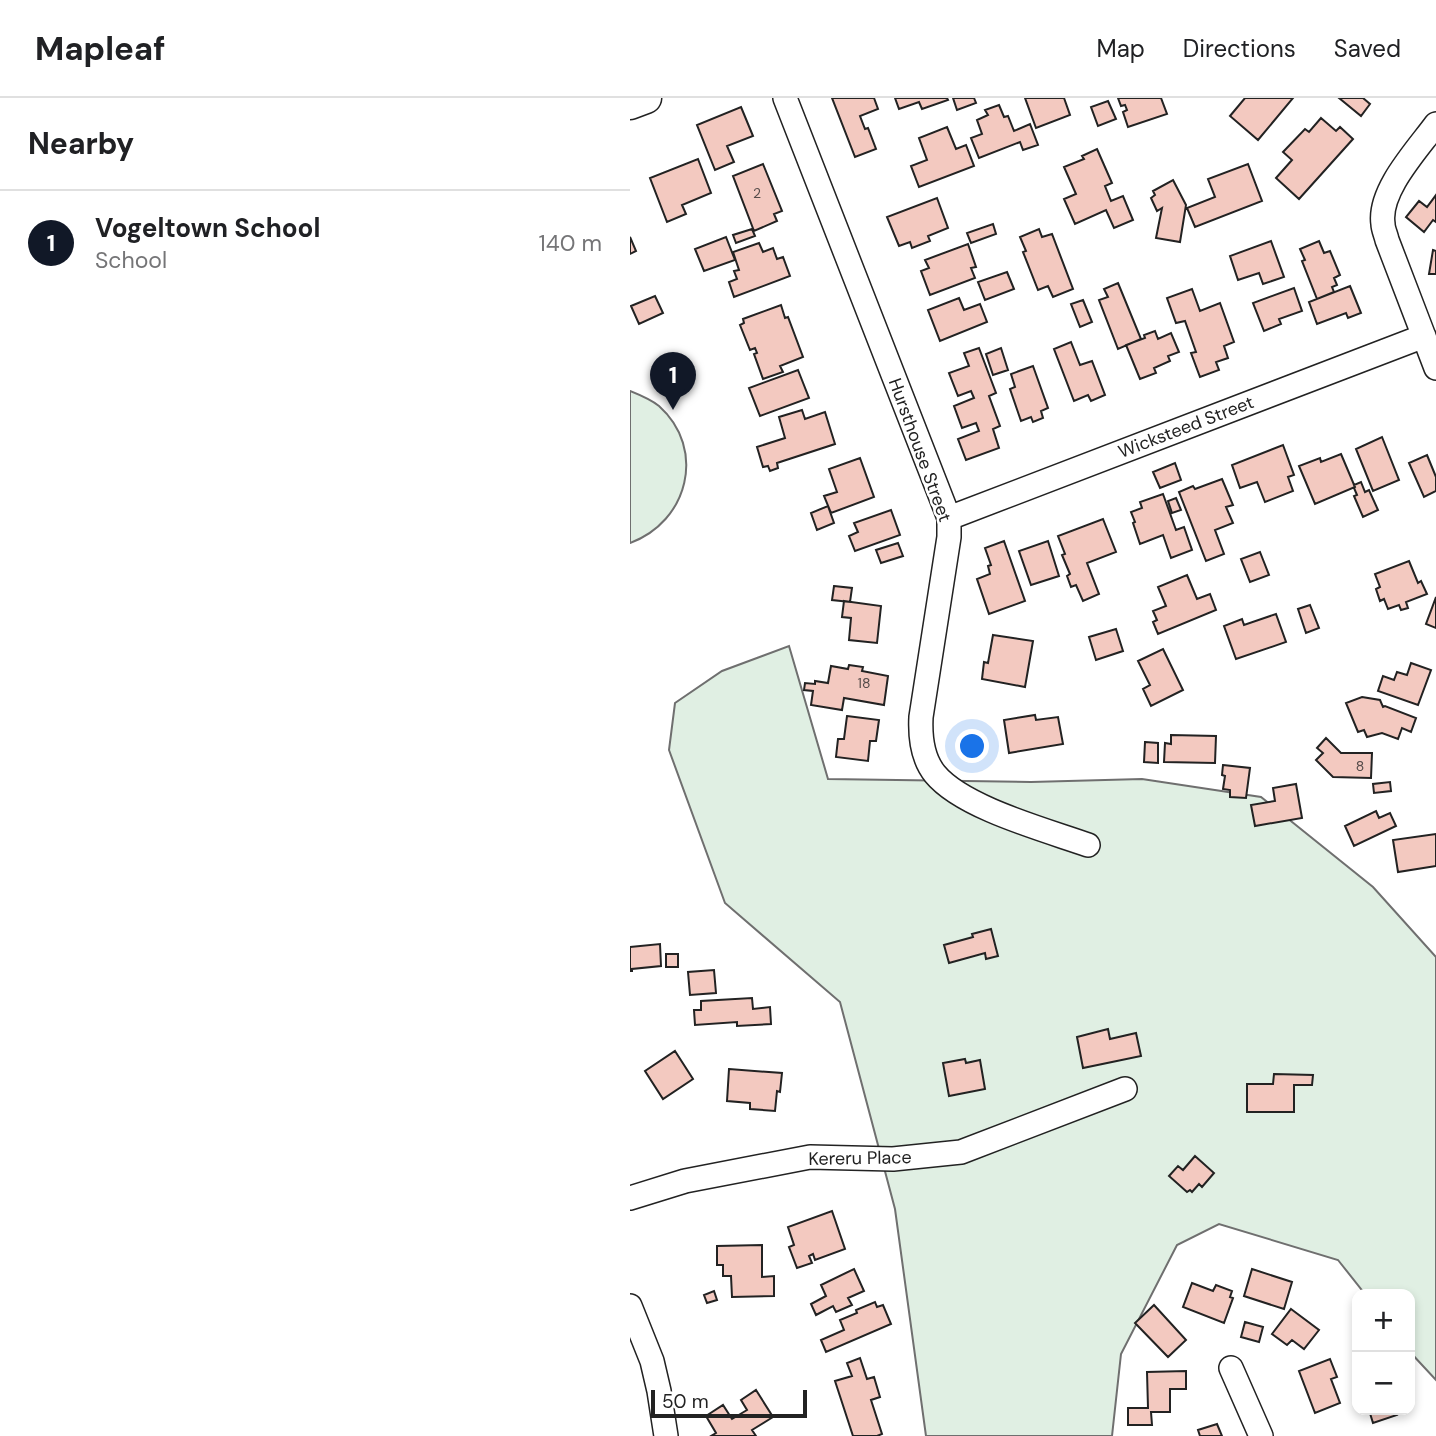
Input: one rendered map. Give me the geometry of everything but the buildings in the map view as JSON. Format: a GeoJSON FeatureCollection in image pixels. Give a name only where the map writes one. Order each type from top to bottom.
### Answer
{"type":"FeatureCollection","features":[{"type":"Feature","properties":{"kind":"main road"},"geometry":{"type":"LineString","coordinates":[[630,104],[646,98]]}},
{"type":"Feature","properties":{"kind":"street","name":"Hursthouse Street"},"geometry":{"type":"LineString","coordinates":[[785,98],[949,518],[949,537],[921,717],[920,732],[928,762],[942,780],[965,797],[996,813],[1087,845]]}},
{"type":"Feature","properties":{"kind":"street"},"geometry":{"type":"LineString","coordinates":[[1436,124],[1389,189],[1383,208],[1382,224],[1436,368]]}},
{"type":"Feature","properties":{"kind":"street","name":"Wicksteed Street"},"geometry":{"type":"LineString","coordinates":[[949,518],[1424,335]]}},
{"type":"Feature","properties":{"kind":"street","name":"Kereru Place"},"geometry":{"type":"LineString","coordinates":[[630,1198],[685,1181],[810,1157],[893,1159],[961,1152],[1125,1090]]}},
{"type":"Feature","properties":{"kind":"street"},"geometry":{"type":"LineString","coordinates":[[630,1306],[652,1361],[666,1436]]}},
{"type":"Feature","properties":{"kind":"street"},"geometry":{"type":"LineString","coordinates":[[1231,1368],[1261,1436]]}},
{"type":"Feature","properties":{"kind":"green space"},"geometry":{"type":"Polygon","coordinates":[[[630,391],[659,406],[674,423],[683,443],[686,463],[684,483],[677,502],[666,519],[650,533],[630,543],[630,391]]]}},
{"type":"Feature","properties":{"kind":"green space"},"geometry":{"type":"Polygon","coordinates":[[[789,646],[828,779],[1031,782],[1142,779],[1261,797],[1373,887],[1436,957],[1436,1380],[1415,1357],[1415,1289],[1361,1289],[1338,1260],[1219,1224],[1177,1245],[1121,1354],[1112,1436],[926,1436],[895,1209],[840,1002],[725,903],[669,750],[675,703],[722,671],[789,646]]]}},
{"type":"Feature","properties":{"kind":"place","name":"Vogeltown School"},"geometry":{"type":"Point","coordinates":[673,410]}}]}
